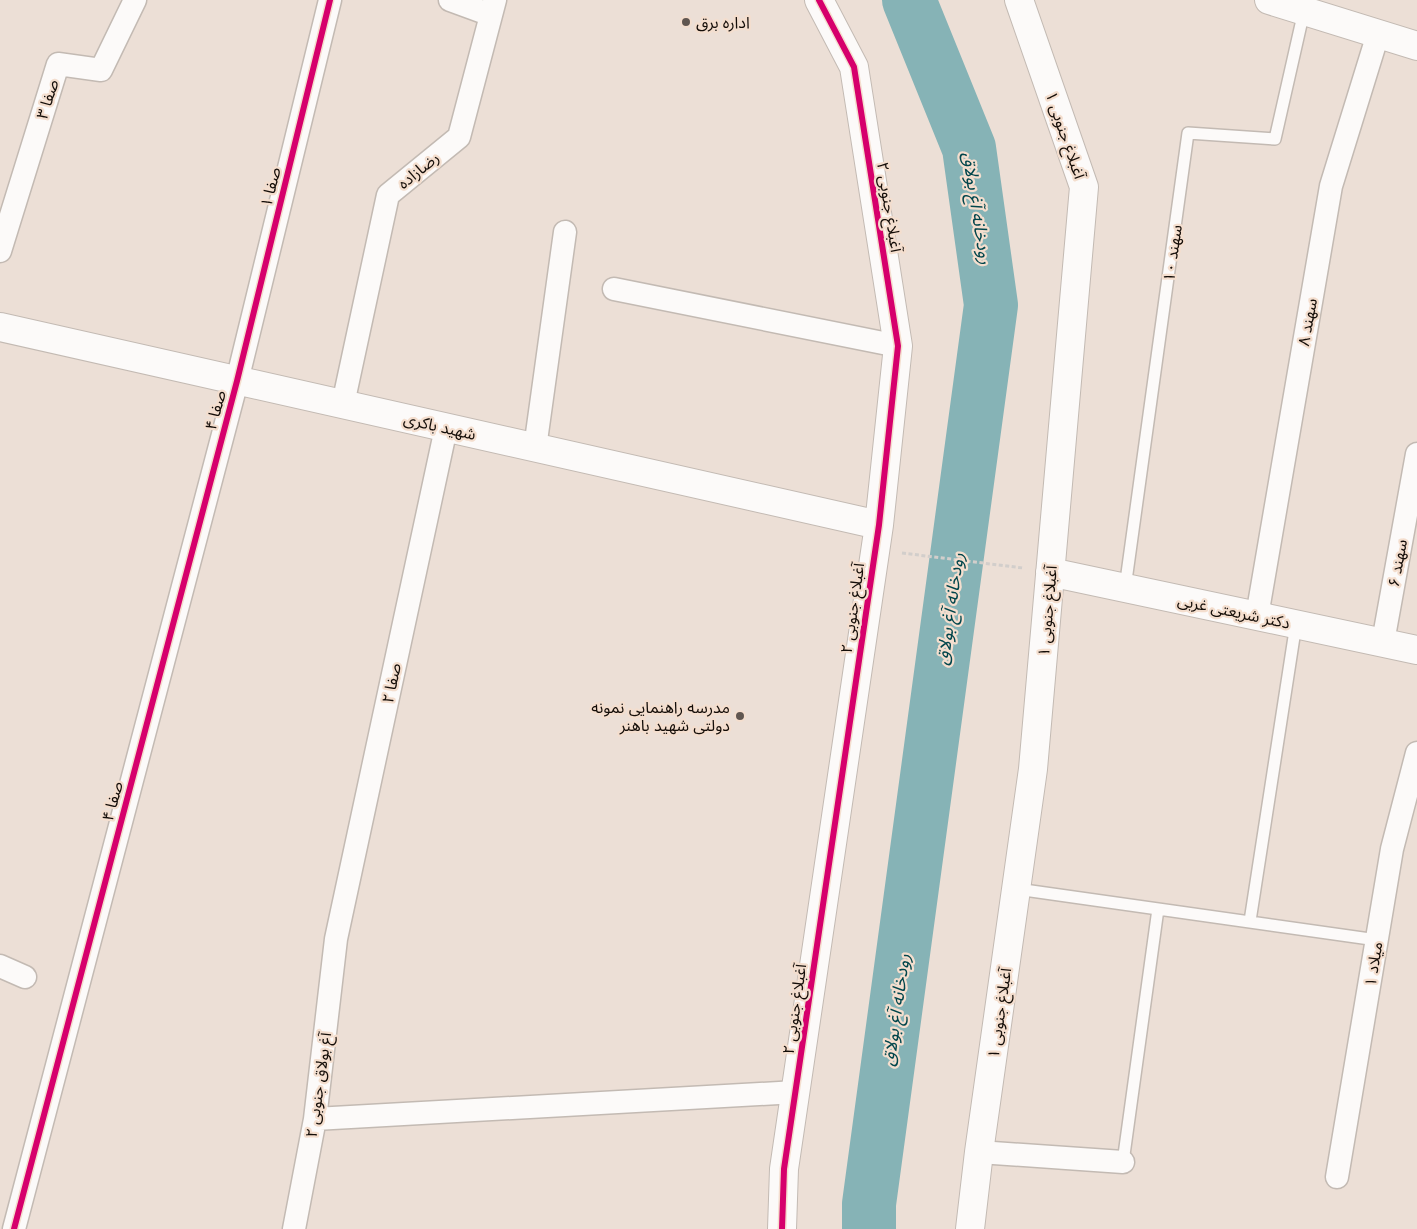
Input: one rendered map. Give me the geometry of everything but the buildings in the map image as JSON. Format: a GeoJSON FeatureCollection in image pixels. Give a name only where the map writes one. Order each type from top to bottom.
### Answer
{"type":"FeatureCollection","features":[{"type":"Feature","properties":{"kind":"street","name":"صفا ۳"},"geometry":{"type":"LineString","coordinates":[[0,251],[58,64],[101,70],[135,0]]}},
{"type":"Feature","properties":{"kind":"street","name":"صفا ۱"},"geometry":{"type":"LineString","coordinates":[[237,381],[330,0]]}},
{"type":"Feature","properties":{"kind":"street"},"geometry":{"type":"LineString","coordinates":[[450,0],[493,8]]}},
{"type":"Feature","properties":{"kind":"street","name":"آغبلاغ جنوبی ۲"},"geometry":{"type":"LineString","coordinates":[[782,1229],[784,1169],[877,537],[898,346],[854,66],[818,0]]}},
{"type":"Feature","properties":{"kind":"street","name":"آغبلاغ جنوبی ۱"},"geometry":{"type":"LineString","coordinates":[[970,1229],[1034,768],[1084,187],[1019,0]]}},
{"type":"Feature","properties":{"kind":"street"},"geometry":{"type":"LineString","coordinates":[[1269,0],[1417,46]]}},
{"type":"Feature","properties":{"kind":"street","name":"رضازاده"},"geometry":{"type":"LineString","coordinates":[[343,404],[388,195],[459,137],[493,8]]}},
{"type":"Feature","properties":{"kind":"street","name":"سهند ۸"},"geometry":{"type":"LineString","coordinates":[[1257,616],[1331,186],[1378,34]]}},
{"type":"Feature","properties":{"kind":"street"},"geometry":{"type":"LineString","coordinates":[[535,448],[565,232]]}},
{"type":"Feature","properties":{"kind":"street"},"geometry":{"type":"LineString","coordinates":[[614,289],[898,346]]}},
{"type":"Feature","properties":{"kind":"street","name":"شهید باکری"},"geometry":{"type":"LineString","coordinates":[[0,327],[535,448],[877,537]]}},
{"type":"Feature","properties":{"kind":"street","name":"صفا ۴"},"geometry":{"type":"LineString","coordinates":[[14,1229],[237,381]]}},
{"type":"Feature","properties":{"kind":"street","name":"صفا ۲"},"geometry":{"type":"LineString","coordinates":[[336,939],[446,428]]}},
{"type":"Feature","properties":{"kind":"street","name":"سهند ۶"},"geometry":{"type":"LineString","coordinates":[[1383,642],[1417,454]]}},
{"type":"Feature","properties":{"kind":"street","name":"دکتر شریعتی غربی"},"geometry":{"type":"LineString","coordinates":[[1050,572],[1417,650]]}},
{"type":"Feature","properties":{"kind":"street","name":"میلاد ۱"},"geometry":{"type":"LineString","coordinates":[[1338,1177],[1392,849],[1417,753]]}},
{"type":"Feature","properties":{"kind":"street","name":"آغ بولاق جنوبی ۲"},"geometry":{"type":"LineString","coordinates":[[294,1229],[315,1119],[336,939]]}},
{"type":"Feature","properties":{"kind":"street"},"geometry":{"type":"LineString","coordinates":[[0,966],[25,977]]}},
{"type":"Feature","properties":{"kind":"street"},"geometry":{"type":"LineString","coordinates":[[315,1119],[796,1092]]}},
{"type":"Feature","properties":{"kind":"street"},"geometry":{"type":"LineString","coordinates":[[980,1152],[1123,1162]]}},
{"type":"Feature","properties":{"kind":"lane","name":"سهند ۱۰"},"geometry":{"type":"LineString","coordinates":[[1125,588],[1188,133],[1275,139],[1304,11]]}},
{"type":"Feature","properties":{"kind":"lane"},"geometry":{"type":"LineString","coordinates":[[1250,921],[1296,624]]}},
{"type":"Feature","properties":{"kind":"lane"},"geometry":{"type":"LineString","coordinates":[[1016,889],[1377,940]]}},
{"type":"Feature","properties":{"kind":"lane"},"geometry":{"type":"LineString","coordinates":[[1123,1162],[1158,908]]}},
{"type":"Feature","properties":{"kind":"path"},"geometry":{"type":"LineString","coordinates":[[877,537],[1050,572]]}},
{"type":"Feature","properties":{"kind":"waterway","name":"رودخانه آغ بولاق"},"geometry":{"type":"LineString","coordinates":[[869,1229],[869,1204],[991,305],[969,148],[909,0]]}},
{"type":"Feature","properties":{"kind":"cycle path"},"geometry":{"type":"LineString","coordinates":[[14,1229],[237,381],[330,0]]}},
{"type":"Feature","properties":{"kind":"cycle path"},"geometry":{"type":"LineString","coordinates":[[782,1229],[784,1169],[879,525],[898,346],[854,67],[819,0]]}},
{"type":"Feature","properties":{"kind":"place","name":"اداره برق"},"geometry":{"type":"Point","coordinates":[686,22]}},
{"type":"Feature","properties":{"kind":"place","name":"مدرسه راهنمایی نمونه دولتی شهید باهنر"},"geometry":{"type":"Point","coordinates":[740,716]}}]}
